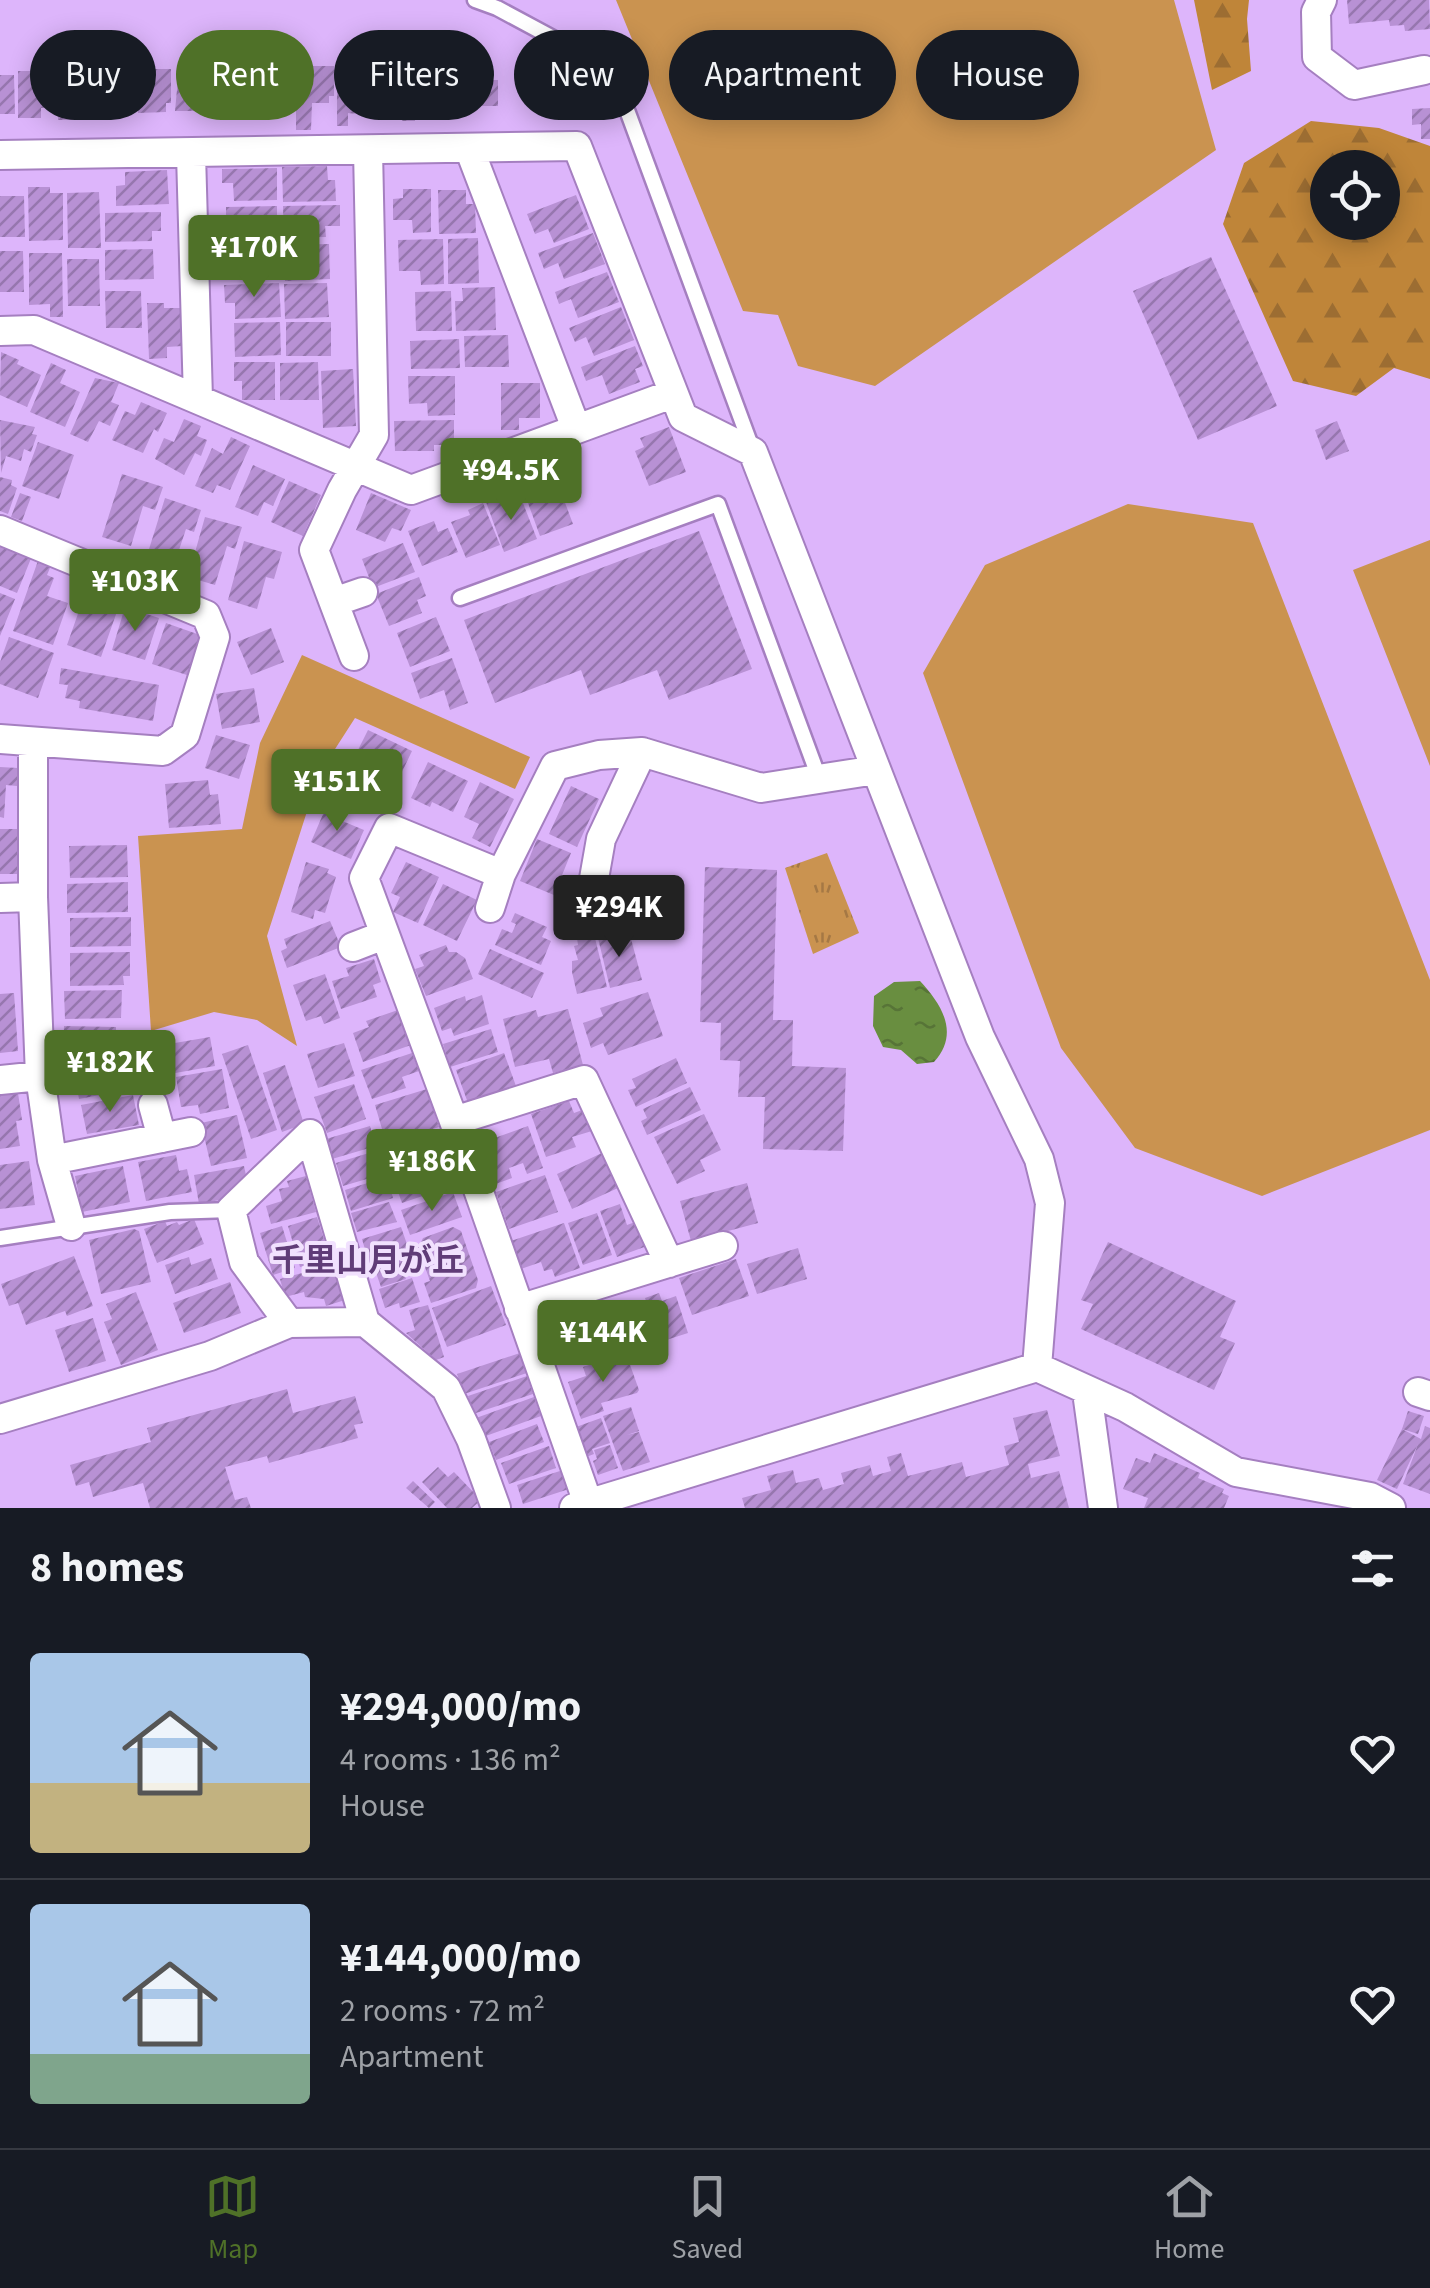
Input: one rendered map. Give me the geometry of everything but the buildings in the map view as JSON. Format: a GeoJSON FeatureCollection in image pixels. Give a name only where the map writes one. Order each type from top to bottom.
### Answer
{"type":"FeatureCollection","features":[{"type":"Feature","properties":{"kind":"street"},"geometry":{"type":"LineString","coordinates":[[1322,0],[1316,12],[1317,57],[1354,85],[1424,70]]}},
{"type":"Feature","properties":{"kind":"street"},"geometry":{"type":"LineString","coordinates":[[0,155],[577,146],[683,417],[753,452],[980,1037],[1039,1159],[1050,1203],[1037,1367]]}},
{"type":"Feature","properties":{"kind":"street"},"geometry":{"type":"LineString","coordinates":[[469,148],[576,428]]}},
{"type":"Feature","properties":{"kind":"street"},"geometry":{"type":"LineString","coordinates":[[354,656],[314,550],[374,435],[368,150]]}},
{"type":"Feature","properties":{"kind":"street"},"geometry":{"type":"LineString","coordinates":[[191,154],[198,399]]}},
{"type":"Feature","properties":{"kind":"street"},"geometry":{"type":"LineString","coordinates":[[0,331],[34,330],[410,490],[672,394]]}},
{"type":"Feature","properties":{"kind":"street"},"geometry":{"type":"LineString","coordinates":[[0,530],[206,615],[215,637],[185,735],[162,751],[0,739]]}},
{"type":"Feature","properties":{"kind":"street"},"geometry":{"type":"LineString","coordinates":[[334,602],[364,592]]}},
{"type":"Feature","properties":{"kind":"street"},"geometry":{"type":"LineString","coordinates":[[33,742],[40,1076],[52,1160],[71,1226]]}},
{"type":"Feature","properties":{"kind":"street"},"geometry":{"type":"LineString","coordinates":[[490,908],[501,874],[555,766],[600,755],[642,752],[761,788],[876,770]]}},
{"type":"Feature","properties":{"kind":"street"},"geometry":{"type":"LineString","coordinates":[[592,890],[601,839],[642,752]]}},
{"type":"Feature","properties":{"kind":"street"},"geometry":{"type":"LineString","coordinates":[[501,874],[389,828],[364,878],[454,1121],[581,1505],[1037,1367],[1126,1407],[1236,1472],[1377,1504]]}},
{"type":"Feature","properties":{"kind":"street"},"geometry":{"type":"LineString","coordinates":[[0,898],[34,897]]}},
{"type":"Feature","properties":{"kind":"street"},"geometry":{"type":"LineString","coordinates":[[353,947],[384,936]]}},
{"type":"Feature","properties":{"kind":"street"},"geometry":{"type":"LineString","coordinates":[[0,1080],[40,1076]]}},
{"type":"Feature","properties":{"kind":"street"},"geometry":{"type":"LineString","coordinates":[[454,1121],[584,1080],[669,1262]]}},
{"type":"Feature","properties":{"kind":"street"},"geometry":{"type":"LineString","coordinates":[[154,1105],[162,1138]]}},
{"type":"Feature","properties":{"kind":"street"},"geometry":{"type":"LineString","coordinates":[[52,1160],[190,1132]]}},
{"type":"Feature","properties":{"kind":"street"},"geometry":{"type":"LineString","coordinates":[[289,1323],[244,1262],[231,1210],[310,1134],[365,1322],[446,1388],[471,1439],[496,1508]]}},
{"type":"Feature","properties":{"kind":"street"},"geometry":{"type":"LineString","coordinates":[[519,1309],[723,1246]]}},
{"type":"Feature","properties":{"kind":"street"},"geometry":{"type":"LineString","coordinates":[[0,1419],[210,1356],[289,1323],[365,1322]]}},
{"type":"Feature","properties":{"kind":"street"},"geometry":{"type":"LineString","coordinates":[[1087,1392],[1103,1508]]}},
{"type":"Feature","properties":{"kind":"lane"},"geometry":{"type":"LineString","coordinates":[[475,0],[498,8],[566,46],[624,102],[753,452]]}},
{"type":"Feature","properties":{"kind":"lane"},"geometry":{"type":"LineString","coordinates":[[460,598],[718,504],[819,778]]}},
{"type":"Feature","properties":{"kind":"lane"},"geometry":{"type":"LineString","coordinates":[[0,1238],[170,1212],[231,1210]]}},
{"type":"Feature","properties":{"kind":"green space"},"geometry":{"type":"Polygon","coordinates":[[[616,0],[1174,0],[1216,150],[875,386],[798,366],[778,315],[743,311],[649,81],[649,30],[628,30],[616,0]]]}},
{"type":"Feature","properties":{"kind":"green space"},"geometry":{"type":"Polygon","coordinates":[[[1194,0],[1249,0],[1251,71],[1212,90],[1194,0]]]}},
{"type":"Feature","properties":{"kind":"green space"},"geometry":{"type":"Polygon","coordinates":[[[1311,121],[1379,128],[1430,146],[1430,379],[1394,368],[1356,396],[1293,381],[1223,224],[1244,163],[1311,121]]]}},
{"type":"Feature","properties":{"kind":"green space"},"geometry":{"type":"Polygon","coordinates":[[[1128,504],[1253,523],[1430,980],[1430,1130],[1262,1196],[1135,1148],[1061,1048],[923,673],[985,565],[1128,504]]]}},
{"type":"Feature","properties":{"kind":"green space"},"geometry":{"type":"Polygon","coordinates":[[[1430,540],[1430,766],[1353,570],[1430,540]]]}},
{"type":"Feature","properties":{"kind":"green space"},"geometry":{"type":"Polygon","coordinates":[[[302,655],[530,757],[515,789],[355,718],[319,774],[267,936],[297,1046],[257,1020],[214,1012],[151,1031],[138,836],[242,829],[260,743],[302,655]]]}},
{"type":"Feature","properties":{"kind":"green space"},"geometry":{"type":"Polygon","coordinates":[[[827,853],[859,933],[813,954],[785,868],[827,853]]]}},
{"type":"Feature","properties":{"kind":"water"},"geometry":{"type":"Polygon","coordinates":[[[920,981],[941,1010],[947,1030],[942,1051],[934,1062],[917,1064],[901,1050],[883,1047],[873,1026],[874,996],[894,982],[920,981]]]}},
{"type":"Feature","properties":{"kind":"district","name":"千里山月が丘"},"geometry":{"type":"Point","coordinates":[368,1261]}}]}
